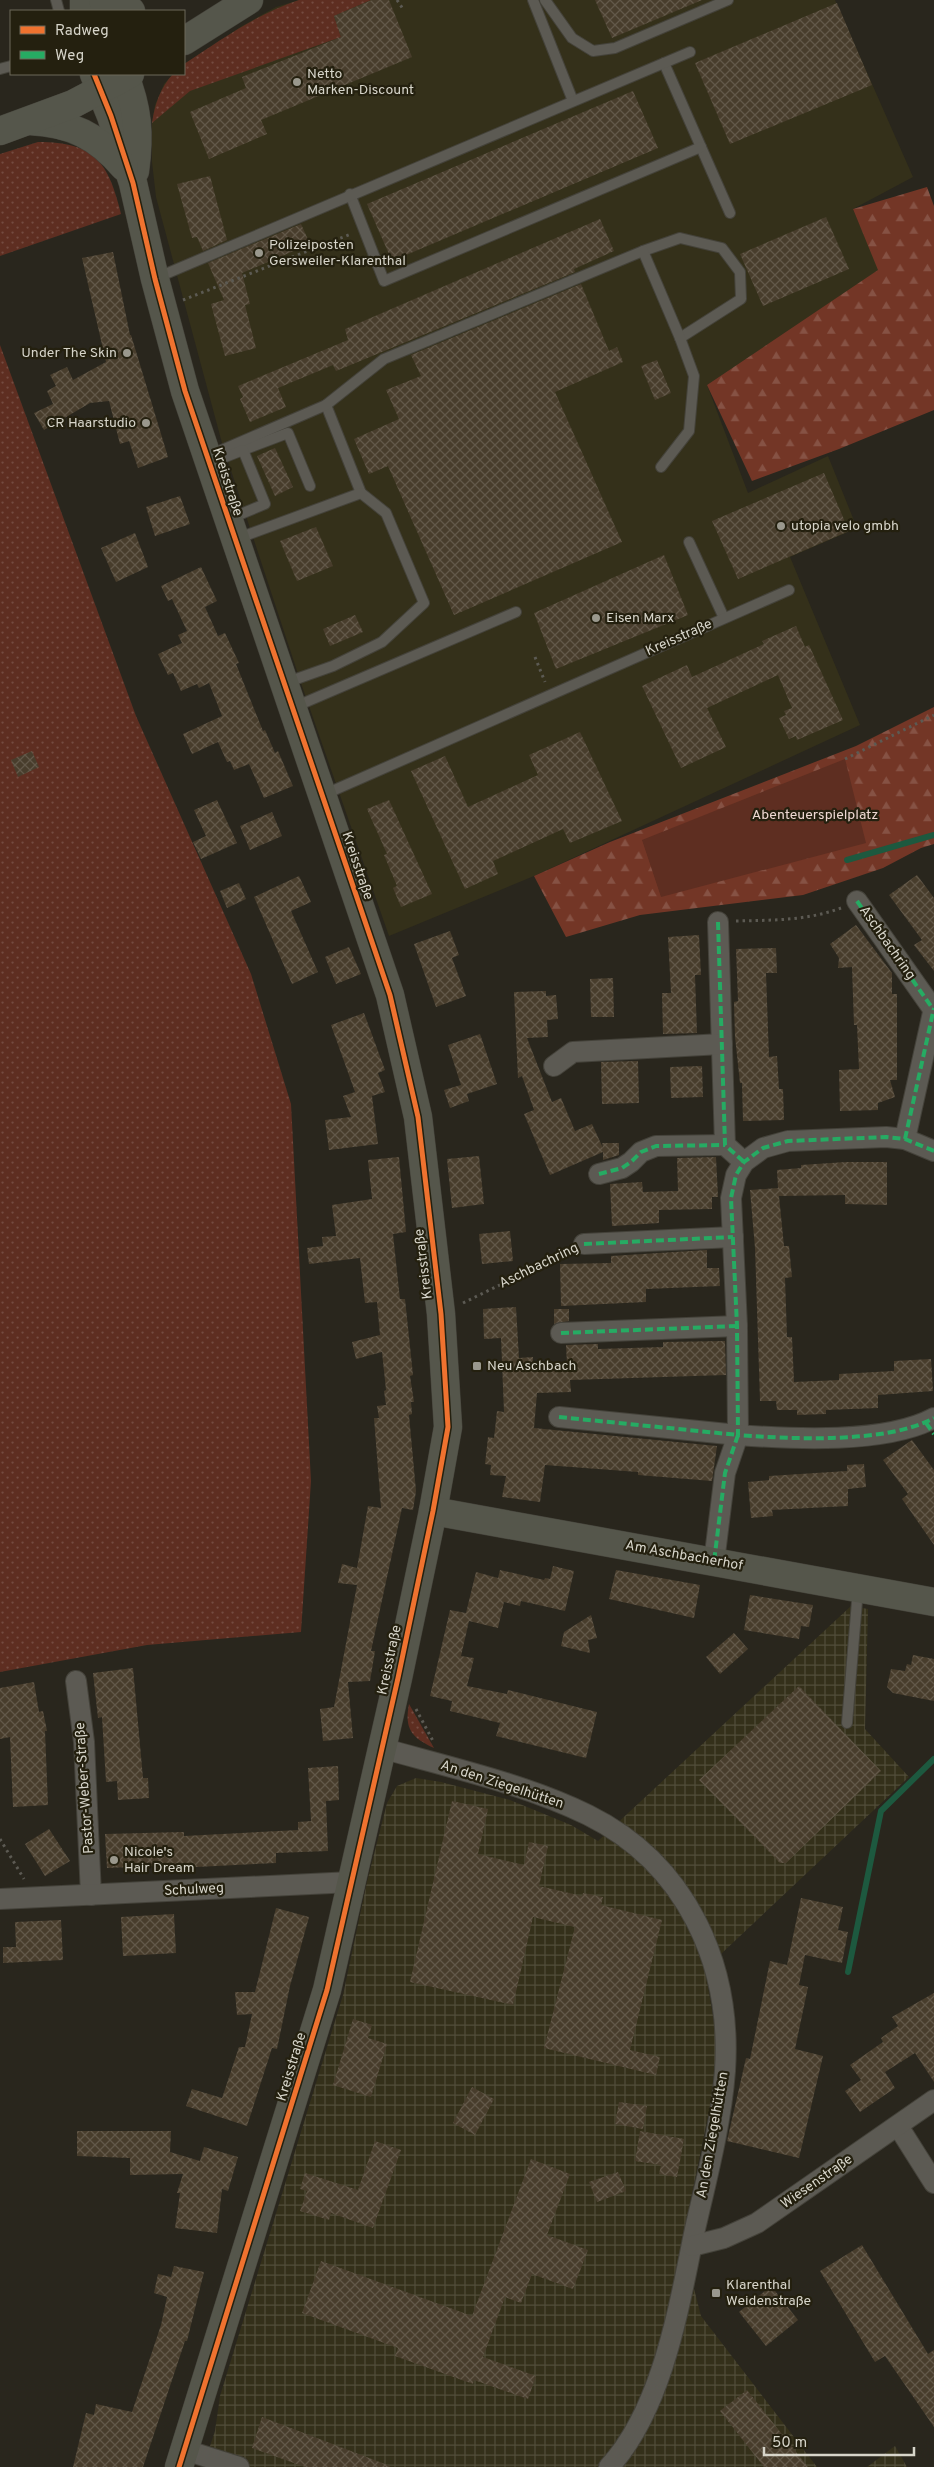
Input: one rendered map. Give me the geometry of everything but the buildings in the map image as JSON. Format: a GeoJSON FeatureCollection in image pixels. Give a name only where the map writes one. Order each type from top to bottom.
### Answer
{"type":"FeatureCollection","features":[{"type":"Feature","properties":{"kind":"street"},"geometry":{"type":"LineString","coordinates":[[103,0],[128,10]]}},
{"type":"Feature","properties":{"kind":"street"},"geometry":{"type":"LineString","coordinates":[[185,40],[249,0]]}},
{"type":"Feature","properties":{"kind":"street"},"geometry":{"type":"LineString","coordinates":[[185,21],[218,19]]}},
{"type":"Feature","properties":{"kind":"street"},"geometry":{"type":"LineString","coordinates":[[0,131],[73,104],[97,82],[126,75]]}},
{"type":"Feature","properties":{"kind":"street","name":"Kreisstraße"},"geometry":{"type":"LineString","coordinates":[[126,75],[137,112],[138,153],[132,179]]}},
{"type":"Feature","properties":{"kind":"street","name":"Kreisstraße"},"geometry":{"type":"LineString","coordinates":[[97,82],[132,179],[155,279],[185,391],[390,995],[418,1117],[441,1314],[448,1427],[433,1511],[398,1678],[327,1990],[182,2459]]}},
{"type":"Feature","properties":{"kind":"street","name":"Kreisstraße"},"geometry":{"type":"LineString","coordinates":[[28,121],[55,123],[89,135],[113,153],[132,179]]}},
{"type":"Feature","properties":{"kind":"street","name":"Aschbachring"},"geometry":{"type":"LineString","coordinates":[[858,901],[933,1008],[905,1139]]}},
{"type":"Feature","properties":{"kind":"street"},"geometry":{"type":"LineString","coordinates":[[718,922],[725,1144],[744,1162]]}},
{"type":"Feature","properties":{"kind":"street"},"geometry":{"type":"LineString","coordinates":[[554,1066],[573,1052],[722,1044]]}},
{"type":"Feature","properties":{"kind":"street"},"geometry":{"type":"LineString","coordinates":[[714,1562],[725,1473],[738,1435],[737,1326],[731,1198],[736,1175],[744,1162],[764,1148],[788,1141],[886,1137],[905,1139],[934,1152]]}},
{"type":"Feature","properties":{"kind":"street"},"geometry":{"type":"LineString","coordinates":[[599,1174],[622,1168],[641,1152],[656,1146],[725,1144]]}},
{"type":"Feature","properties":{"kind":"street","name":"Aschbachring"},"geometry":{"type":"LineString","coordinates":[[584,1244],[732,1237]]}},
{"type":"Feature","properties":{"kind":"street"},"geometry":{"type":"LineString","coordinates":[[562,1334],[737,1326]]}},
{"type":"Feature","properties":{"kind":"street"},"geometry":{"type":"LineString","coordinates":[[560,1417],[778,1438],[867,1435],[931,1425]]}},
{"type":"Feature","properties":{"kind":"street","name":"Am Aschbacherhof"},"geometry":{"type":"LineString","coordinates":[[433,1511],[934,1602]]}},
{"type":"Feature","properties":{"kind":"street","name":"Pastor-Weber-Straße"},"geometry":{"type":"LineString","coordinates":[[76,1681],[84,1742],[91,1895]]}},
{"type":"Feature","properties":{"kind":"street","name":"An den Ziegelhütten"},"geometry":{"type":"LineString","coordinates":[[381,1748],[556,1801],[606,1826],[650,1860],[680,1895],[698,1922],[711,1950],[721,1990],[724,2015],[725,2048],[721,2100],[682,2291],[658,2382],[635,2434],[609,2467]]}},
{"type":"Feature","properties":{"kind":"street","name":"Schulweg"},"geometry":{"type":"LineString","coordinates":[[0,1899],[352,1882]]}},
{"type":"Feature","properties":{"kind":"street","name":"Wiesenstraße"},"geometry":{"type":"LineString","coordinates":[[692,2246],[724,2238],[757,2223],[934,2100]]}},
{"type":"Feature","properties":{"kind":"street"},"geometry":{"type":"LineString","coordinates":[[898,2126],[934,2183]]}},
{"type":"Feature","properties":{"kind":"street"},"geometry":{"type":"LineString","coordinates":[[182,2459],[239,2467]]}},
{"type":"Feature","properties":{"kind":"lane"},"geometry":{"type":"LineString","coordinates":[[533,0],[573,101]]}},
{"type":"Feature","properties":{"kind":"lane"},"geometry":{"type":"LineString","coordinates":[[545,0],[572,38],[593,52],[615,48],[728,0]]}},
{"type":"Feature","properties":{"kind":"lane"},"geometry":{"type":"LineString","coordinates":[[155,279],[350,194],[690,52]]}},
{"type":"Feature","properties":{"kind":"lane"},"geometry":{"type":"LineString","coordinates":[[664,63],[730,213]]}},
{"type":"Feature","properties":{"kind":"lane"},"geometry":{"type":"LineString","coordinates":[[350,194],[384,281],[701,147]]}},
{"type":"Feature","properties":{"kind":"lane"},"geometry":{"type":"LineString","coordinates":[[208,460],[326,405],[384,359],[643,251],[680,238],[722,248],[740,272],[741,299],[680,338]]}},
{"type":"Feature","properties":{"kind":"lane"},"geometry":{"type":"LineString","coordinates":[[643,251],[694,376],[689,431],[661,467]]}},
{"type":"Feature","properties":{"kind":"lane"},"geometry":{"type":"LineString","coordinates":[[287,696],[333,666],[382,642],[424,603],[386,513],[361,493],[326,405]]}},
{"type":"Feature","properties":{"kind":"lane"},"geometry":{"type":"LineString","coordinates":[[208,460],[243,450],[288,433],[310,486]]}},
{"type":"Feature","properties":{"kind":"lane"},"geometry":{"type":"LineString","coordinates":[[231,529],[265,504],[243,450]]}},
{"type":"Feature","properties":{"kind":"lane"},"geometry":{"type":"LineString","coordinates":[[231,529],[361,493]]}},
{"type":"Feature","properties":{"kind":"lane"},"geometry":{"type":"LineString","coordinates":[[689,542],[724,618]]}},
{"type":"Feature","properties":{"kind":"lane","name":"Kreisstraße"},"geometry":{"type":"LineString","coordinates":[[321,796],[789,590]]}},
{"type":"Feature","properties":{"kind":"lane"},"geometry":{"type":"LineString","coordinates":[[287,696],[516,612]]}},
{"type":"Feature","properties":{"kind":"lane"},"geometry":{"type":"LineString","coordinates":[[847,1723],[858,1588]]}},
{"type":"Feature","properties":{"kind":"path"},"geometry":{"type":"LineString","coordinates":[[397,0],[403,10]]}},
{"type":"Feature","properties":{"kind":"path"},"geometry":{"type":"LineString","coordinates":[[163,308],[364,229]]}},
{"type":"Feature","properties":{"kind":"path"},"geometry":{"type":"LineString","coordinates":[[535,658],[551,695]]}},
{"type":"Feature","properties":{"kind":"path"},"geometry":{"type":"LineString","coordinates":[[845,759],[934,715]]}},
{"type":"Feature","properties":{"kind":"path"},"geometry":{"type":"LineString","coordinates":[[718,922],[797,919],[827,913],[858,901]]}},
{"type":"Feature","properties":{"kind":"path"},"geometry":{"type":"LineString","coordinates":[[398,1678],[448,1767]]}},
{"type":"Feature","properties":{"kind":"path"},"geometry":{"type":"LineString","coordinates":[[0,1839],[35,1897]]}},
{"type":"Feature","properties":{"kind":"shaded area"},"geometry":{"type":"Polygon","coordinates":[[[299,0],[835,0],[913,177],[853,209],[879,270],[707,385],[748,493],[828,456],[857,528],[790,557],[860,725],[534,876],[389,936],[302,686],[222,443],[156,197],[152,162],[152,123],[155,105],[164,84],[172,75],[185,75],[185,63],[242,26],[276,7],[299,0]]]}},
{"type":"Feature","properties":{"kind":"shaded area"},"geometry":{"type":"Polygon","coordinates":[[[851,1606],[868,1609],[865,1729],[909,1777],[705,1969],[715,2028],[716,2052],[712,2097],[682,2242],[701,2316],[817,2467],[203,2467],[215,2431],[220,2396],[343,1995],[367,1882],[387,1803],[397,1786],[416,1778],[441,1782],[510,1800],[571,1825],[598,1841],[851,1606]]]}},
{"type":"Feature","properties":{"kind":"shaded area"},"geometry":{"type":"Polygon","coordinates":[[[895,2446],[907,2467],[867,2467],[895,2446]]]}},
{"type":"Feature","properties":{"kind":"green space"},"geometry":{"type":"Polygon","coordinates":[[[299,0],[371,0],[334,16],[341,37],[190,91],[152,123],[161,91],[172,75],[185,75],[185,63],[253,20],[299,0]]]}},
{"type":"Feature","properties":{"kind":"green space"},"geometry":{"type":"Polygon","coordinates":[[[38,142],[73,146],[86,151],[96,158],[111,181],[121,214],[0,256],[0,154],[38,142]]]}},
{"type":"Feature","properties":{"kind":"green space"},"geometry":{"type":"Polygon","coordinates":[[[927,187],[934,206],[934,410],[839,449],[752,481],[707,385],[878,270],[853,209],[927,187]]]}},
{"type":"Feature","properties":{"kind":"green space"},"geometry":{"type":"Polygon","coordinates":[[[0,345],[136,716],[251,974],[291,1104],[311,1481],[301,1632],[147,1645],[0,1672],[0,345]]]}},
{"type":"Feature","properties":{"kind":"green space"},"geometry":{"type":"Polygon","coordinates":[[[934,707],[934,844],[921,848],[883,868],[803,895],[640,915],[566,937],[534,876],[610,842],[856,746],[934,707]]]}},
{"type":"Feature","properties":{"kind":"green space","name":"Abenteuerspielplatz"},"geometry":{"type":"Polygon","coordinates":[[[845,759],[866,843],[661,897],[642,840],[845,759]]]}},
{"type":"Feature","properties":{"kind":"green space"},"geometry":{"type":"Polygon","coordinates":[[[409,1704],[434,1748],[411,1732],[408,1720],[409,1704]]]}},
{"type":"Feature","properties":{"kind":"waterway"},"geometry":{"type":"LineString","coordinates":[[847,860],[934,835]]}},
{"type":"Feature","properties":{"kind":"waterway"},"geometry":{"type":"LineString","coordinates":[[848,1972],[881,1811],[934,1759]]}},
{"type":"Feature","properties":{"kind":"marked path"},"geometry":{"type":"LineString","coordinates":[[857,901],[933,1009]]}},
{"type":"Feature","properties":{"kind":"marked path"},"geometry":{"type":"LineString","coordinates":[[718,922],[725,1145],[744,1162]]}},
{"type":"Feature","properties":{"kind":"marked path"},"geometry":{"type":"LineString","coordinates":[[905,1139],[934,1008]]}},
{"type":"Feature","properties":{"kind":"marked path"},"geometry":{"type":"LineString","coordinates":[[934,1151],[905,1139],[886,1137],[788,1141],[763,1148],[744,1162],[736,1175],[731,1198],[737,1326],[738,1435],[785,1438],[865,1436],[891,1432],[934,1418]]}},
{"type":"Feature","properties":{"kind":"marked path"},"geometry":{"type":"LineString","coordinates":[[599,1174],[622,1168],[641,1152],[656,1146],[725,1145]]}},
{"type":"Feature","properties":{"kind":"marked path"},"geometry":{"type":"LineString","coordinates":[[584,1244],[733,1237]]}},
{"type":"Feature","properties":{"kind":"marked path"},"geometry":{"type":"LineString","coordinates":[[561,1333],[737,1326]]}},
{"type":"Feature","properties":{"kind":"marked path"},"geometry":{"type":"LineString","coordinates":[[559,1417],[738,1435],[725,1473],[714,1562]]}},
{"type":"Feature","properties":{"kind":"marked path"},"geometry":{"type":"LineString","coordinates":[[926,1423],[934,1434]]}},
{"type":"Feature","properties":{"kind":"cycle path"},"geometry":{"type":"LineString","coordinates":[[94,75],[111,116],[133,183],[155,279],[185,391],[390,995],[418,1117],[441,1314],[448,1427],[433,1511],[398,1678],[327,1990],[179,2467]]}},
{"type":"Feature","properties":{"kind":"place","name":"Netto Marken-Discount"},"geometry":{"type":"Point","coordinates":[297,82]}},
{"type":"Feature","properties":{"kind":"place","name":"Polizeiposten Gersweiler-Klarenthal"},"geometry":{"type":"Point","coordinates":[259,253]}},
{"type":"Feature","properties":{"kind":"place","name":"Under The Skin"},"geometry":{"type":"Point","coordinates":[127,353]}},
{"type":"Feature","properties":{"kind":"place","name":"CR Haarstudio"},"geometry":{"type":"Point","coordinates":[146,423]}},
{"type":"Feature","properties":{"kind":"place","name":"utopia velo gmbh"},"geometry":{"type":"Point","coordinates":[781,526]}},
{"type":"Feature","properties":{"kind":"place","name":"Eisen Marx"},"geometry":{"type":"Point","coordinates":[596,618]}},
{"type":"Feature","properties":{"kind":"place","name":"Neu Aschbach"},"geometry":{"type":"Point","coordinates":[477,1366]}},
{"type":"Feature","properties":{"kind":"place","name":"Nicole's Hair Dream"},"geometry":{"type":"Point","coordinates":[114,1860]}},
{"type":"Feature","properties":{"kind":"place","name":"Klarenthal Weidenstraße"},"geometry":{"type":"Point","coordinates":[716,2293]}}]}
